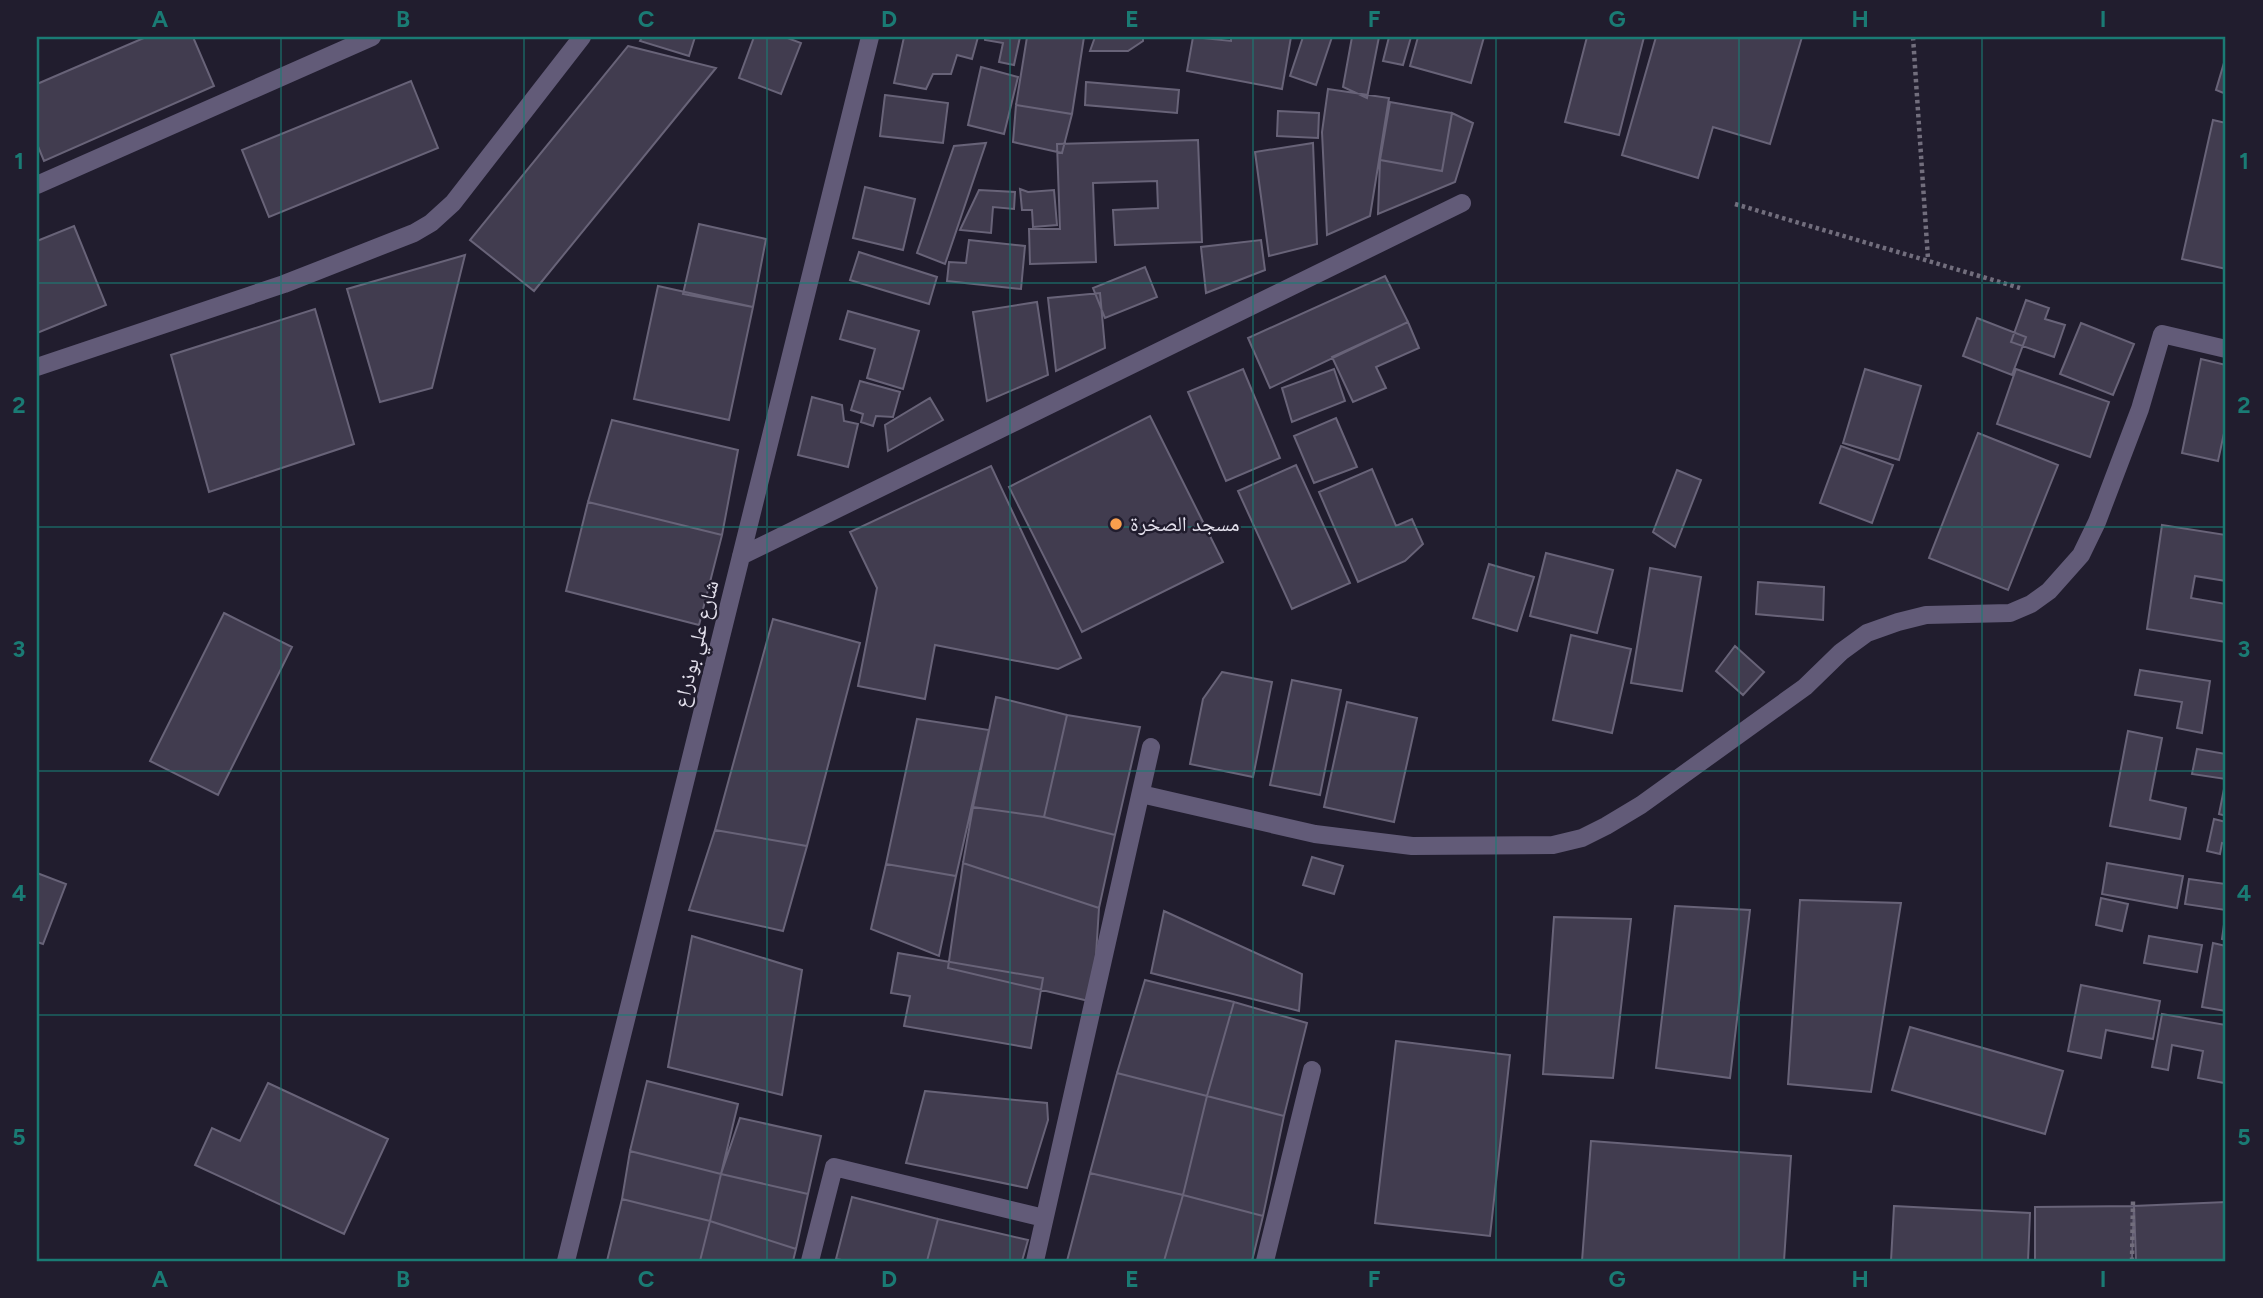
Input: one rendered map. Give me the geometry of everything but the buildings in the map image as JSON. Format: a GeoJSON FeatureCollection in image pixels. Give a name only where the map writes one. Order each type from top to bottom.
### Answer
{"type":"FeatureCollection","features":[{"type":"Feature","properties":{"kind":"street"},"geometry":{"type":"LineString","coordinates":[[37,185],[372,37]]}},
{"type":"Feature","properties":{"kind":"street"},"geometry":{"type":"LineString","coordinates":[[37,367],[284,284],[414,233],[453,203],[582,37]]}},
{"type":"Feature","properties":{"kind":"street","name":"شارع علي بوذراع"},"geometry":{"type":"LineString","coordinates":[[566,1261],[870,37]]}},
{"type":"Feature","properties":{"kind":"street"},"geometry":{"type":"LineString","coordinates":[[741,556],[1462,203]]}},
{"type":"Feature","properties":{"kind":"street"},"geometry":{"type":"LineString","coordinates":[[1141,794],[1315,834],[1412,846],[1553,845],[1582,838],[1641,805],[1805,687],[1841,652],[1867,634],[1926,615],[2010,613],[2031,604],[2049,591],[2081,555],[2097,522],[2140,409],[2162,334],[2226,349]]}},
{"type":"Feature","properties":{"kind":"street"},"geometry":{"type":"LineString","coordinates":[[1035,1261],[1152,747]]}},
{"type":"Feature","properties":{"kind":"street"},"geometry":{"type":"LineString","coordinates":[[1265,1261],[1312,1070]]}},
{"type":"Feature","properties":{"kind":"street"},"geometry":{"type":"LineString","coordinates":[[810,1261],[834,1167],[1044,1218]]}},
{"type":"Feature","properties":{"kind":"path"},"geometry":{"type":"LineString","coordinates":[[1913,37],[1928,260]]}},
{"type":"Feature","properties":{"kind":"path"},"geometry":{"type":"LineString","coordinates":[[1735,204],[2020,288]]}},
{"type":"Feature","properties":{"kind":"path"},"geometry":{"type":"LineString","coordinates":[[2132,1261],[2133,1201]]}},
{"type":"Feature","properties":{"kind":"place","name":"مسجد الصخرة"},"geometry":{"type":"Point","coordinates":[1116,524]}}]}
